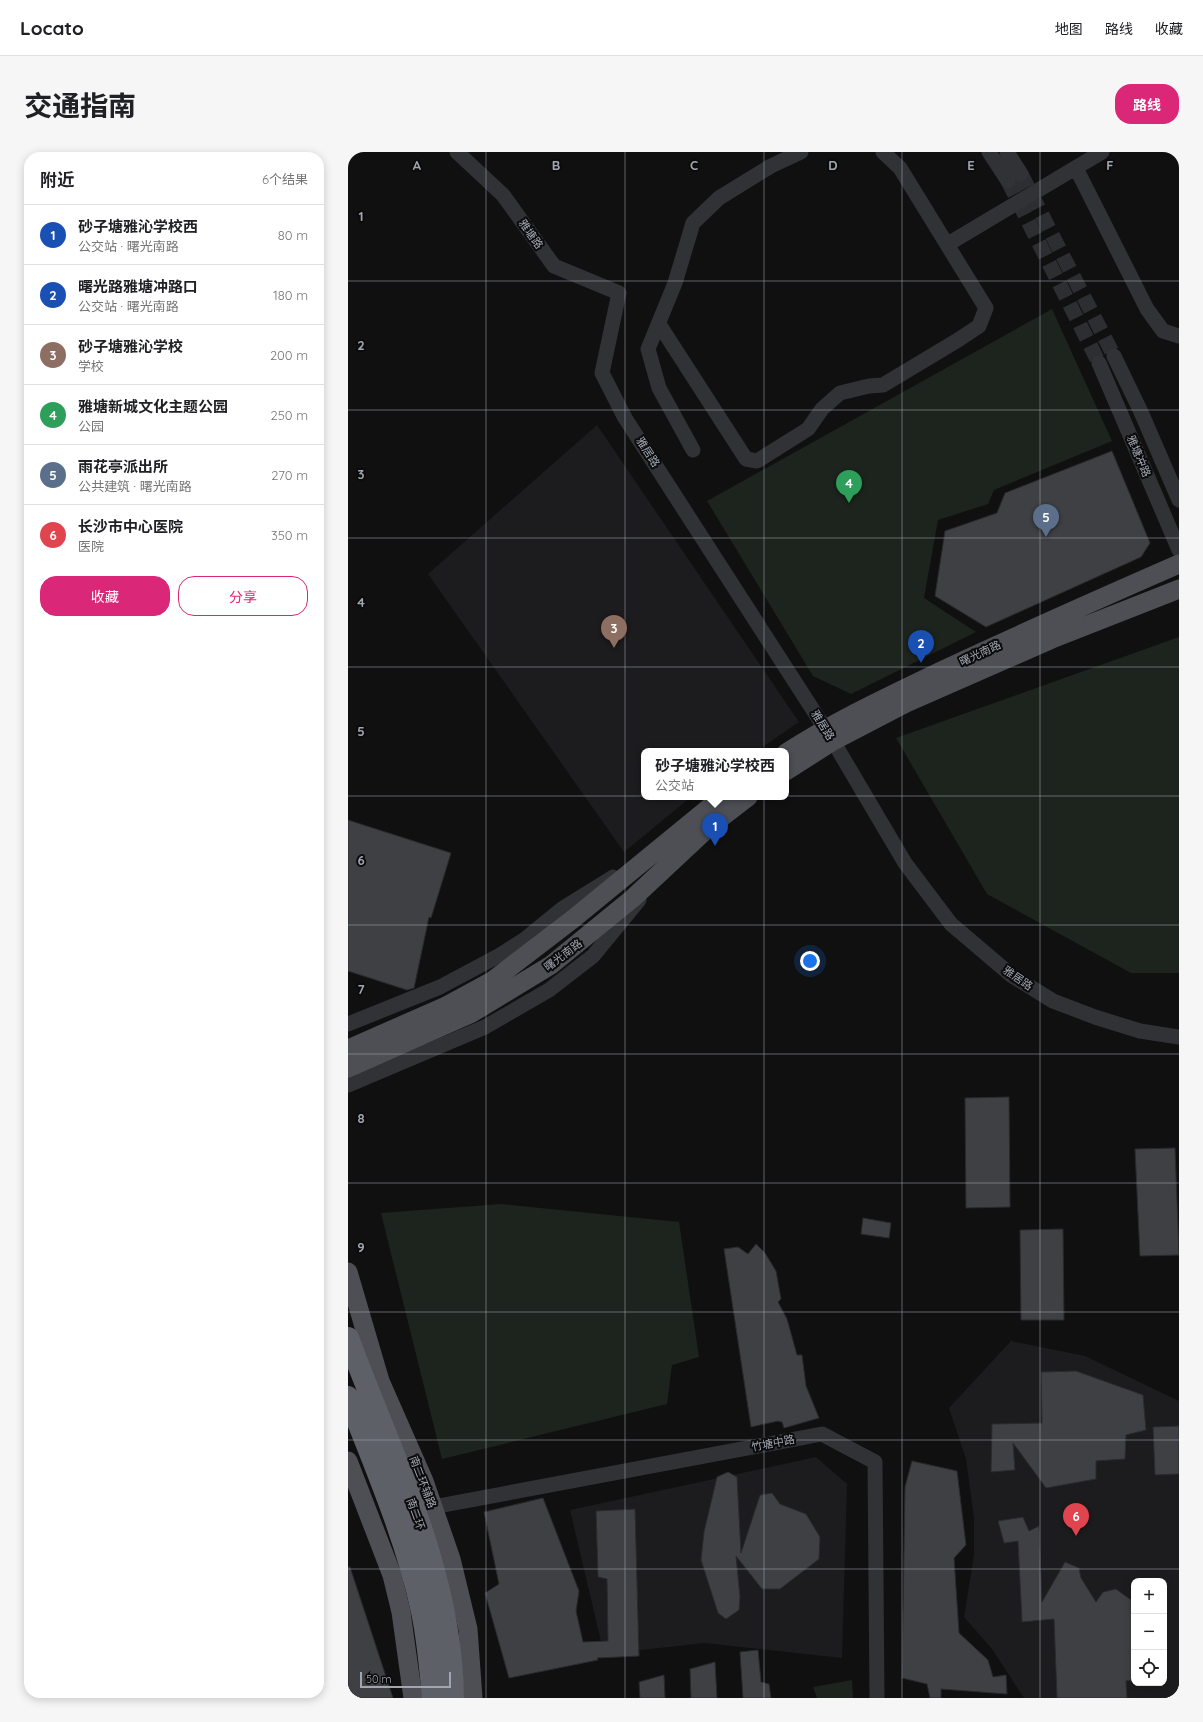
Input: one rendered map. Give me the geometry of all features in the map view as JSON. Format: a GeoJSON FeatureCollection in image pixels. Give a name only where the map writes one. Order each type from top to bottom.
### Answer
{"type":"FeatureCollection","features":[{"type":"Feature","properties":{"kind":"highway","name":"南二环"},"geometry":{"type":"LineString","coordinates":[[348,1338],[409,1494],[436,1577],[451,1658],[453,1698]]}},
{"type":"Feature","properties":{"kind":"highway","name":"南二环"},"geometry":{"type":"LineString","coordinates":[[348,1397],[394,1514],[411,1565],[422,1608],[433,1698]]}},
{"type":"Feature","properties":{"kind":"main road","name":"曙光南路"},"geometry":{"type":"LineString","coordinates":[[789,769],[829,735],[908,687],[1024,632],[1179,564]]}},
{"type":"Feature","properties":{"kind":"main road","name":"曙光南路"},"geometry":{"type":"LineString","coordinates":[[789,752],[906,703],[1052,639],[1179,589]]}},
{"type":"Feature","properties":{"kind":"main road","name":"曙光南路"},"geometry":{"type":"LineString","coordinates":[[348,1049],[444,1007],[492,981],[574,919],[718,800]]}},
{"type":"Feature","properties":{"kind":"main road","name":"曙光南路"},"geometry":{"type":"LineString","coordinates":[[348,1068],[472,1013],[550,965],[586,937],[664,870],[709,827],[744,800]]}},
{"type":"Feature","properties":{"kind":"main road","name":"南二环辅路"},"geometry":{"type":"LineString","coordinates":[[348,1272],[380,1381],[424,1481],[451,1559],[468,1629],[473,1698]]}},
{"type":"Feature","properties":{"kind":"main road"},"geometry":{"type":"LineString","coordinates":[[348,1461],[392,1575],[401,1612],[413,1698]]}},
{"type":"Feature","properties":{"kind":"street","name":"雅塘路"},"geometry":{"type":"LineString","coordinates":[[457,152],[503,195],[554,266],[619,293]]}},
{"type":"Feature","properties":{"kind":"street"},"geometry":{"type":"LineString","coordinates":[[693,450],[659,388],[648,349],[675,283],[693,223],[719,198],[771,166],[801,152]]}},
{"type":"Feature","properties":{"kind":"street"},"geometry":{"type":"LineString","coordinates":[[659,324],[746,459],[757,461],[808,429],[822,409],[840,393],[869,386],[883,385],[979,326],[986,308],[900,168],[883,152]]}},
{"type":"Feature","properties":{"kind":"street"},"geometry":{"type":"LineString","coordinates":[[989,152],[1008,181]]}},
{"type":"Feature","properties":{"kind":"street"},"geometry":{"type":"LineString","coordinates":[[1007,152],[1021,174]]}},
{"type":"Feature","properties":{"kind":"street"},"geometry":{"type":"LineString","coordinates":[[948,244],[1102,152]]}},
{"type":"Feature","properties":{"kind":"street"},"geometry":{"type":"LineString","coordinates":[[1076,168],[1147,309],[1163,332],[1179,336]]}},
{"type":"Feature","properties":{"kind":"street","name":"雅居路"},"geometry":{"type":"LineString","coordinates":[[619,293],[602,373],[626,418],[829,735],[905,863],[946,919],[1011,975],[1053,1001],[1095,1017],[1140,1031],[1179,1037]]}},
{"type":"Feature","properties":{"kind":"street","name":"雅塘冲路"},"geometry":{"type":"LineString","coordinates":[[1114,356],[1141,412],[1179,500]]}},
{"type":"Feature","properties":{"kind":"street","name":"雅塘冲路"},"geometry":{"type":"LineString","coordinates":[[1099,363],[1179,550]]}},
{"type":"Feature","properties":{"kind":"street"},"geometry":{"type":"LineString","coordinates":[[348,1024],[440,987],[500,956],[525,939],[563,908],[652,854]]}},
{"type":"Feature","properties":{"kind":"street"},"geometry":{"type":"LineString","coordinates":[[348,1085],[478,1030],[514,1012],[549,990],[593,956],[664,870]]}},
{"type":"Feature","properties":{"kind":"street","name":"竹塘中路"},"geometry":{"type":"LineString","coordinates":[[432,1507],[822,1434],[875,1462],[877,1698]]}},
{"type":"Feature","properties":{"kind":"shaded area"},"geometry":{"type":"Polygon","coordinates":[[[1052,309],[1112,441],[994,490],[988,504],[938,520],[924,598],[976,632],[851,694],[813,676],[707,501],[1052,309]]]}},
{"type":"Feature","properties":{"kind":"shaded area"},"geometry":{"type":"Polygon","coordinates":[[[597,425],[799,722],[761,748],[641,748],[641,800],[687,800],[624,852],[428,574],[597,425]]]}},
{"type":"Feature","properties":{"kind":"shaded area"},"geometry":{"type":"Polygon","coordinates":[[[1179,637],[1179,973],[1131,973],[987,894],[896,738],[1179,637]]]}},
{"type":"Feature","properties":{"kind":"shaded area"},"geometry":{"type":"Polygon","coordinates":[[[501,1204],[679,1222],[699,1357],[672,1365],[667,1404],[442,1459],[381,1213],[501,1204]]]}},
{"type":"Feature","properties":{"kind":"shaded area"},"geometry":{"type":"Polygon","coordinates":[[[1011,1341],[1085,1356],[1179,1401],[1179,1698],[1024,1698],[992,1649],[964,1617],[974,1555],[974,1518],[966,1459],[949,1408],[1011,1341]]]}},
{"type":"Feature","properties":{"kind":"shaded area"},"geometry":{"type":"Polygon","coordinates":[[[816,1457],[847,1484],[842,1658],[705,1643],[604,1654],[570,1510],[816,1457]]]}},
{"type":"Feature","properties":{"kind":"shaded area"},"geometry":{"type":"Polygon","coordinates":[[[852,1680],[853,1698],[817,1698],[813,1687],[852,1680]]]}},
{"type":"Feature","properties":{"kind":"building"},"geometry":{"type":"Polygon","coordinates":[[[1112,451],[1150,543],[1141,557],[986,627],[935,596],[945,531],[997,513],[1005,493],[1112,451]]]}},
{"type":"Feature","properties":{"kind":"building"},"geometry":{"type":"Polygon","coordinates":[[[348,820],[451,853],[431,918],[429,917],[414,988],[407,990],[348,971],[348,820]]]}},
{"type":"Feature","properties":{"kind":"building"},"geometry":{"type":"Polygon","coordinates":[[[1009,1097],[1010,1207],[966,1208],[965,1098],[1009,1097]]]}},
{"type":"Feature","properties":{"kind":"building"},"geometry":{"type":"Polygon","coordinates":[[[1175,1148],[1179,1255],[1140,1256],[1135,1149],[1175,1148]]]}},
{"type":"Feature","properties":{"kind":"building"},"geometry":{"type":"Polygon","coordinates":[[[863,1218],[891,1223],[889,1238],[861,1234],[863,1218]]]}},
{"type":"Feature","properties":{"kind":"building"},"geometry":{"type":"Polygon","coordinates":[[[1063,1229],[1064,1320],[1021,1320],[1020,1230],[1063,1229]]]}},
{"type":"Feature","properties":{"kind":"building"},"geometry":{"type":"Polygon","coordinates":[[[756,1244],[765,1253],[776,1271],[781,1299],[778,1302],[787,1319],[797,1355],[802,1355],[806,1386],[819,1418],[784,1428],[782,1422],[778,1421],[751,1427],[724,1249],[738,1247],[748,1254],[756,1244]]]}},
{"type":"Feature","properties":{"kind":"building"},"geometry":{"type":"Polygon","coordinates":[[[1076,1371],[1143,1395],[1146,1430],[1126,1435],[1125,1459],[1096,1461],[1096,1479],[1046,1488],[1013,1443],[1015,1470],[991,1472],[992,1424],[1042,1423],[1041,1372],[1076,1371]]]}},
{"type":"Feature","properties":{"kind":"building"},"geometry":{"type":"Polygon","coordinates":[[[1179,1426],[1179,1474],[1155,1475],[1153,1427],[1179,1426]]]}},
{"type":"Feature","properties":{"kind":"building"},"geometry":{"type":"Polygon","coordinates":[[[912,1461],[957,1471],[966,1545],[954,1558],[959,1633],[988,1660],[993,1677],[1006,1675],[1007,1694],[941,1689],[941,1698],[930,1698],[927,1684],[902,1678],[905,1487],[912,1461]]]}},
{"type":"Feature","properties":{"kind":"building"},"geometry":{"type":"Polygon","coordinates":[[[728,1472],[737,1477],[741,1553],[760,1495],[772,1493],[780,1504],[806,1514],[820,1537],[819,1559],[780,1589],[762,1589],[736,1556],[740,1597],[739,1610],[726,1619],[718,1613],[701,1560],[704,1532],[717,1477],[728,1472]]]}},
{"type":"Feature","properties":{"kind":"building"},"geometry":{"type":"Polygon","coordinates":[[[543,1498],[579,1591],[576,1611],[583,1642],[608,1641],[607,1579],[598,1577],[596,1511],[635,1509],[639,1656],[597,1658],[598,1660],[509,1678],[485,1593],[499,1584],[484,1512],[543,1498]]]}},
{"type":"Feature","properties":{"kind":"building"},"geometry":{"type":"Polygon","coordinates":[[[1023,1517],[1029,1531],[1039,1526],[1042,1602],[1065,1562],[1079,1568],[1081,1578],[1096,1602],[1103,1592],[1116,1589],[1131,1600],[1131,1680],[1126,1681],[1127,1698],[1057,1698],[1054,1619],[1022,1622],[1018,1541],[1004,1543],[998,1521],[1023,1517]]]}},
{"type":"Feature","properties":{"kind":"building"},"geometry":{"type":"Polygon","coordinates":[[[348,1567],[350,1567],[393,1698],[348,1698],[348,1567]]]}},
{"type":"Feature","properties":{"kind":"building"},"geometry":{"type":"Polygon","coordinates":[[[758,1650],[761,1682],[769,1684],[771,1698],[743,1698],[740,1652],[758,1650]]]}},
{"type":"Feature","properties":{"kind":"building"},"geometry":{"type":"Polygon","coordinates":[[[715,1662],[717,1698],[691,1698],[690,1669],[715,1662]]]}},
{"type":"Feature","properties":{"kind":"building"},"geometry":{"type":"Polygon","coordinates":[[[664,1675],[665,1698],[640,1698],[639,1682],[664,1675]]]}},
{"type":"Feature","properties":{"kind":"tunnel"},"geometry":{"type":"LineString","coordinates":[[1021,174],[1114,356]]}},
{"type":"Feature","properties":{"kind":"tunnel"},"geometry":{"type":"LineString","coordinates":[[1008,181],[1099,363]]}},
{"type":"Feature","properties":{"kind":"place","name":"雅塘新城文化主题公园"},"geometry":{"type":"Point","coordinates":[849,503]}},
{"type":"Feature","properties":{"kind":"place","name":"雨花亭派出所"},"geometry":{"type":"Point","coordinates":[1046,537]}},
{"type":"Feature","properties":{"kind":"place","name":"砂子塘雅沁学校"},"geometry":{"type":"Point","coordinates":[614,648]}},
{"type":"Feature","properties":{"kind":"place","name":"曙光路雅塘冲路口"},"geometry":{"type":"Point","coordinates":[921,663]}},
{"type":"Feature","properties":{"kind":"place","name":"砂子塘雅沁学校西"},"geometry":{"type":"Point","coordinates":[715,846]}},
{"type":"Feature","properties":{"kind":"place","name":"长沙市中心医院"},"geometry":{"type":"Point","coordinates":[1076,1536]}}]}
